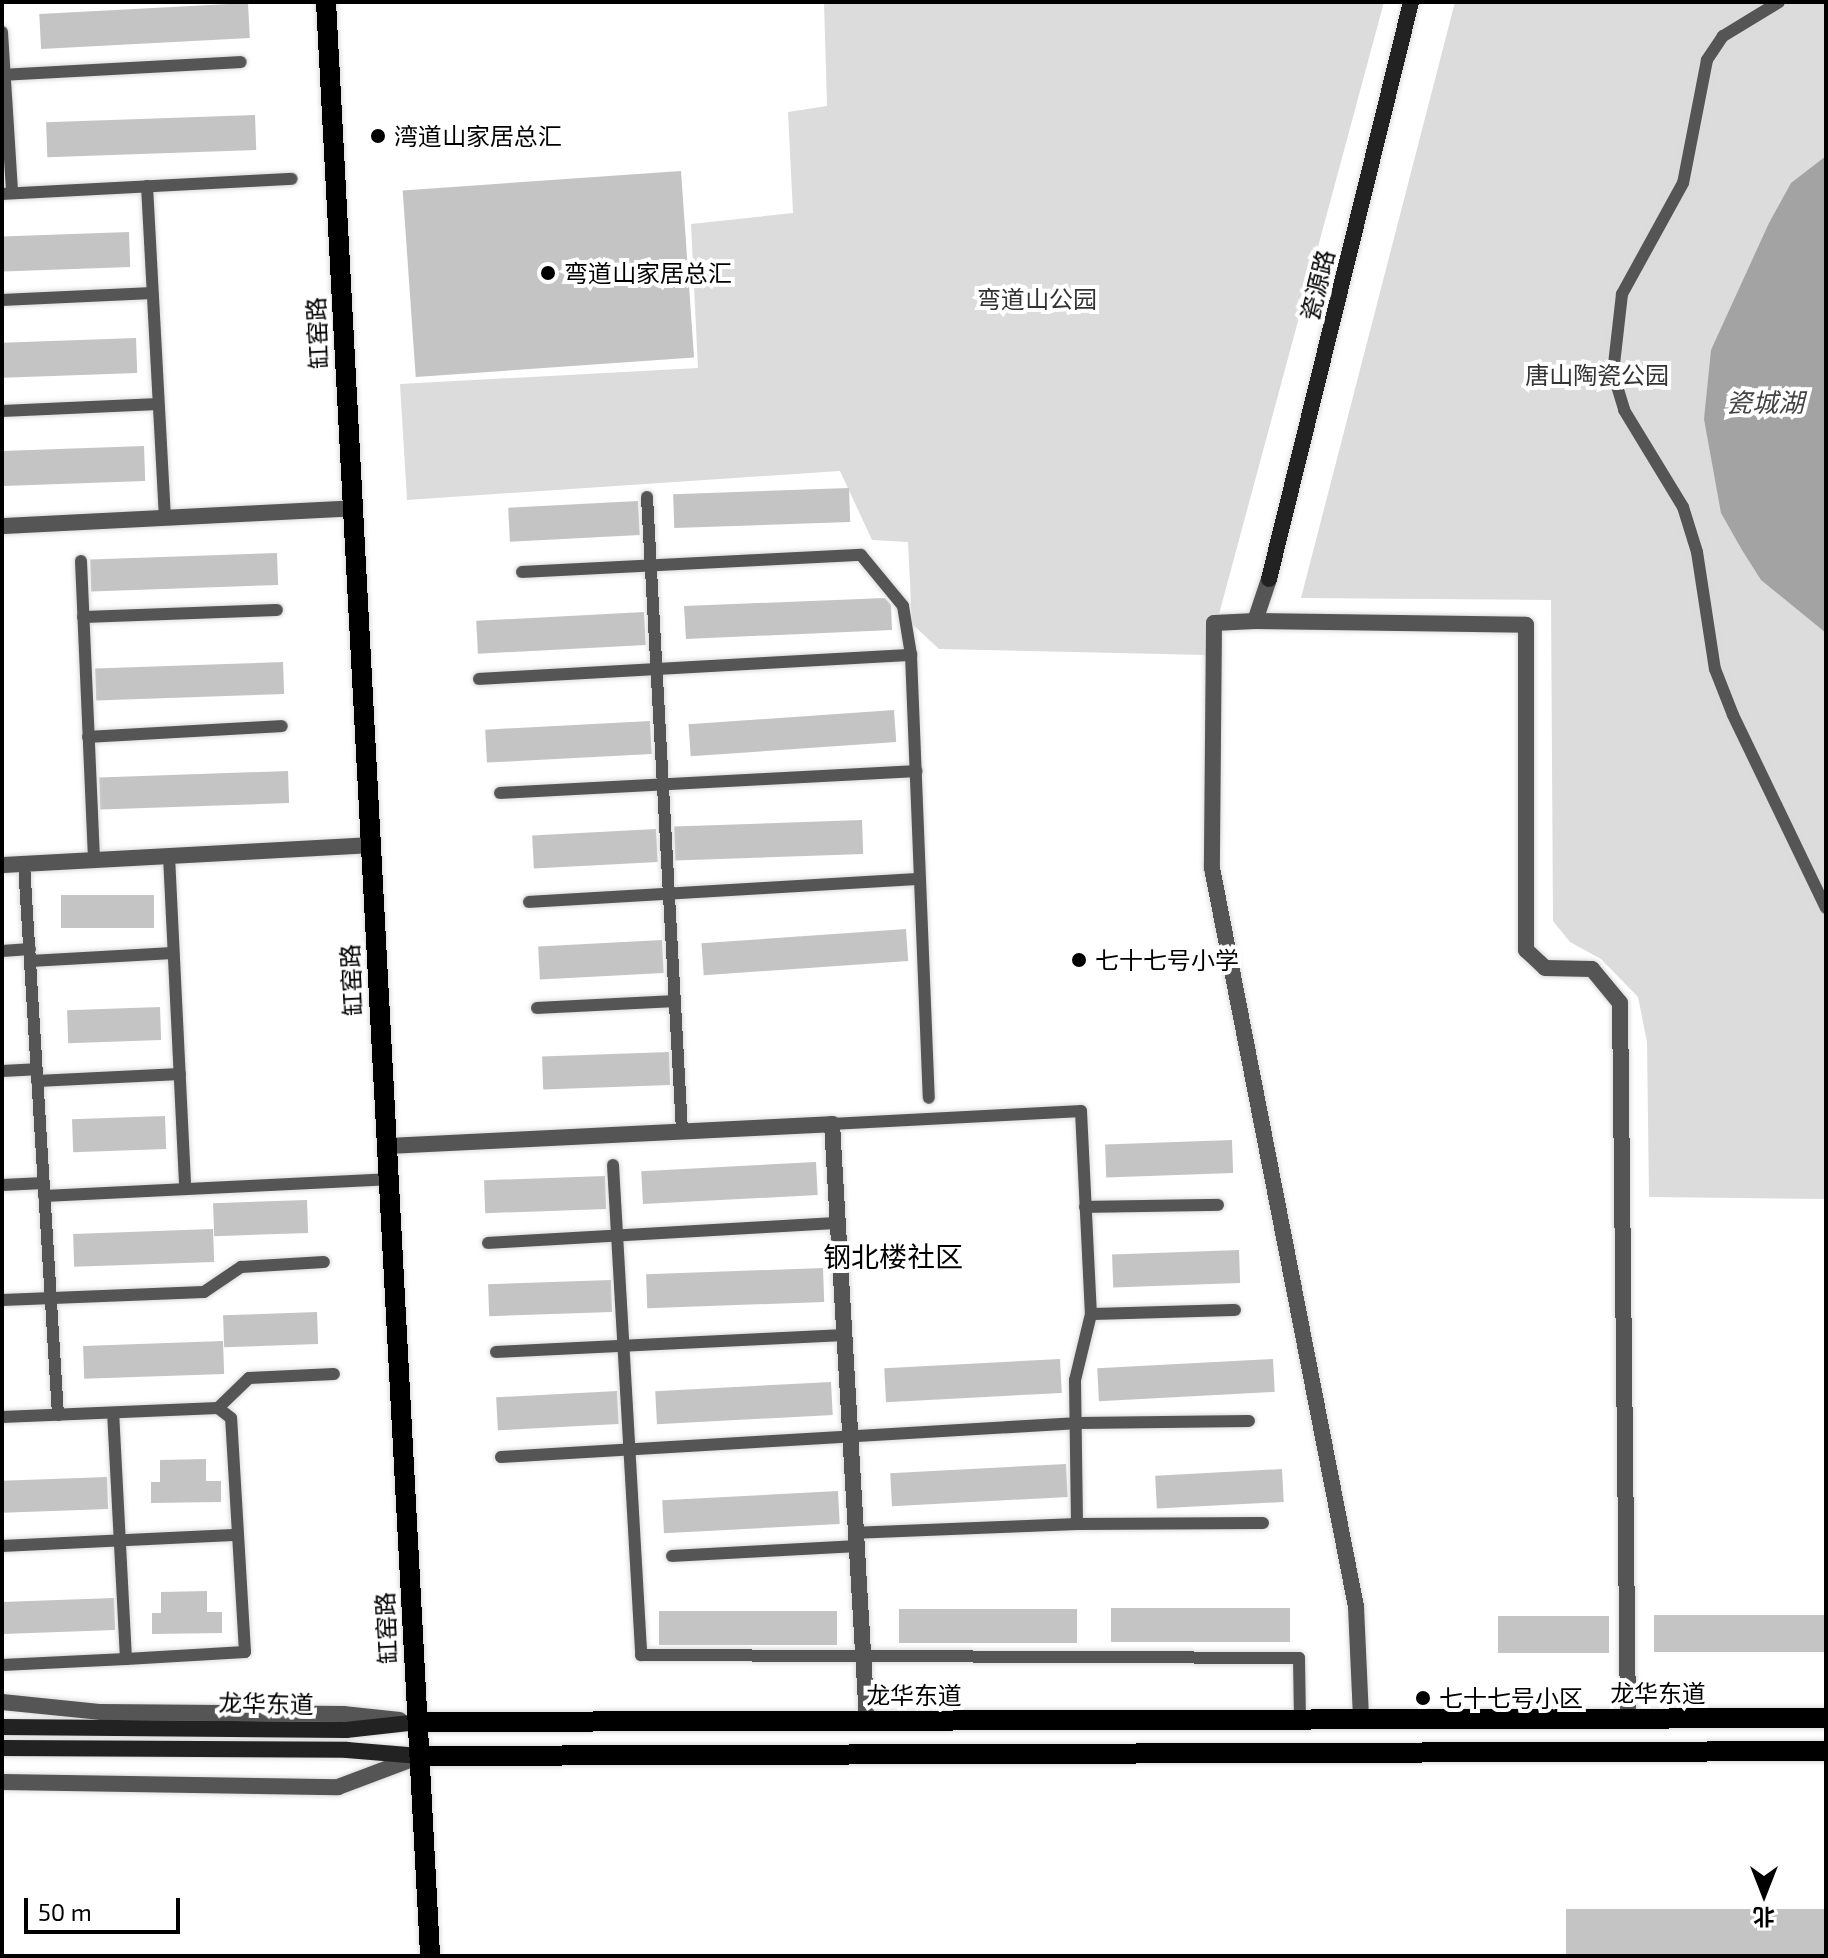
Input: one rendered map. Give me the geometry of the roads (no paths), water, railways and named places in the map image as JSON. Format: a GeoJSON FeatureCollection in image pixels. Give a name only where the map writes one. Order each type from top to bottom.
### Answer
{"type":"FeatureCollection","features":[{"type":"Feature","properties":{"kind":"main road","name":"缸窑路"},"geometry":{"type":"LineString","coordinates":[[326,2],[430,1956]]}},
{"type":"Feature","properties":{"kind":"main road","name":"瓷源路"},"geometry":{"type":"LineString","coordinates":[[1269,579],[1411,2]]}},
{"type":"Feature","properties":{"kind":"main road","name":"龙华东道"},"geometry":{"type":"LineString","coordinates":[[2,1727],[346,1730],[418,1722],[1826,1718]]}},
{"type":"Feature","properties":{"kind":"main road","name":"龙华东道"},"geometry":{"type":"LineString","coordinates":[[2,1748],[347,1750],[420,1756],[1826,1751]]}},
{"type":"Feature","properties":{"kind":"street"},"geometry":{"type":"LineString","coordinates":[[2,526],[352,508]]}},
{"type":"Feature","properties":{"kind":"street"},"geometry":{"type":"LineString","coordinates":[[1255,621],[1269,579]]}},
{"type":"Feature","properties":{"kind":"street"},"geometry":{"type":"LineString","coordinates":[[1361,1719],[1356,1607],[1212,868],[1214,623],[1526,625],[1526,950],[1545,968],[1592,969],[1620,1003],[1628,1719]]}},
{"type":"Feature","properties":{"kind":"street"},"geometry":{"type":"LineString","coordinates":[[2,865],[369,845]]}},
{"type":"Feature","properties":{"kind":"street"},"geometry":{"type":"LineString","coordinates":[[386,1146],[832,1124],[867,1721]]}},
{"type":"Feature","properties":{"kind":"street"},"geometry":{"type":"LineString","coordinates":[[2,1702],[101,1712],[343,1714],[418,1722]]}},
{"type":"Feature","properties":{"kind":"street"},"geometry":{"type":"LineString","coordinates":[[2,1782],[338,1787],[420,1756]]}},
{"type":"Feature","properties":{"kind":"lane"},"geometry":{"type":"LineString","coordinates":[[1779,2],[1723,36],[1707,60],[1683,183],[1622,294],[1613,373],[1624,410],[1683,507],[1697,552],[1715,669],[1733,715],[1826,908]]}},
{"type":"Feature","properties":{"kind":"lane"},"geometry":{"type":"LineString","coordinates":[[2,32],[7,193],[292,179]]}},
{"type":"Feature","properties":{"kind":"lane"},"geometry":{"type":"LineString","coordinates":[[3,74],[241,62]]}},
{"type":"Feature","properties":{"kind":"lane"},"geometry":{"type":"LineString","coordinates":[[147,186],[165,518]]}},
{"type":"Feature","properties":{"kind":"lane"},"geometry":{"type":"LineString","coordinates":[[2,300],[152,293]]}},
{"type":"Feature","properties":{"kind":"lane"},"geometry":{"type":"LineString","coordinates":[[2,411],[158,404]]}},
{"type":"Feature","properties":{"kind":"lane"},"geometry":{"type":"LineString","coordinates":[[647,497],[682,1131]]}},
{"type":"Feature","properties":{"kind":"lane"},"geometry":{"type":"LineString","coordinates":[[522,572],[861,555],[903,606],[911,655],[929,1098]]}},
{"type":"Feature","properties":{"kind":"lane"},"geometry":{"type":"LineString","coordinates":[[81,561],[94,860]]}},
{"type":"Feature","properties":{"kind":"lane"},"geometry":{"type":"LineString","coordinates":[[83,617],[277,610]]}},
{"type":"Feature","properties":{"kind":"lane"},"geometry":{"type":"LineString","coordinates":[[479,679],[911,655]]}},
{"type":"Feature","properties":{"kind":"lane"},"geometry":{"type":"LineString","coordinates":[[88,737],[282,726]]}},
{"type":"Feature","properties":{"kind":"lane"},"geometry":{"type":"LineString","coordinates":[[500,793],[916,771]]}},
{"type":"Feature","properties":{"kind":"lane"},"geometry":{"type":"LineString","coordinates":[[169,856],[185,1189]]}},
{"type":"Feature","properties":{"kind":"lane"},"geometry":{"type":"LineString","coordinates":[[24,864],[58,1415]]}},
{"type":"Feature","properties":{"kind":"lane"},"geometry":{"type":"LineString","coordinates":[[529,902],[919,879]]}},
{"type":"Feature","properties":{"kind":"lane"},"geometry":{"type":"LineString","coordinates":[[2,951],[30,955],[173,953]]}},
{"type":"Feature","properties":{"kind":"lane"},"geometry":{"type":"LineString","coordinates":[[537,1008],[675,1001]]}},
{"type":"Feature","properties":{"kind":"lane"},"geometry":{"type":"LineString","coordinates":[[2,1071],[37,1075],[180,1074]]}},
{"type":"Feature","properties":{"kind":"lane"},"geometry":{"type":"LineString","coordinates":[[832,1124],[1081,1111],[1091,1314],[1075,1380],[1079,1423],[1077,1524]]}},
{"type":"Feature","properties":{"kind":"lane"},"geometry":{"type":"LineString","coordinates":[[613,1165],[641,1655],[1299,1658],[1300,1720]]}},
{"type":"Feature","properties":{"kind":"lane"},"geometry":{"type":"LineString","coordinates":[[2,1185],[44,1189],[185,1189],[388,1179]]}},
{"type":"Feature","properties":{"kind":"lane"},"geometry":{"type":"LineString","coordinates":[[1085,1207],[1218,1205]]}},
{"type":"Feature","properties":{"kind":"lane"},"geometry":{"type":"LineString","coordinates":[[488,1243],[838,1223]]}},
{"type":"Feature","properties":{"kind":"lane"},"geometry":{"type":"LineString","coordinates":[[2,1300],[204,1292],[241,1267],[324,1262]]}},
{"type":"Feature","properties":{"kind":"lane"},"geometry":{"type":"LineString","coordinates":[[1091,1314],[1235,1310]]}},
{"type":"Feature","properties":{"kind":"lane"},"geometry":{"type":"LineString","coordinates":[[496,1352],[844,1335]]}},
{"type":"Feature","properties":{"kind":"lane"},"geometry":{"type":"LineString","coordinates":[[218,1408],[249,1378],[334,1374]]}},
{"type":"Feature","properties":{"kind":"lane"},"geometry":{"type":"LineString","coordinates":[[2,1417],[218,1408],[231,1418],[245,1652],[2,1665]]}},
{"type":"Feature","properties":{"kind":"lane"},"geometry":{"type":"LineString","coordinates":[[113,1413],[126,1659]]}},
{"type":"Feature","properties":{"kind":"lane"},"geometry":{"type":"LineString","coordinates":[[501,1457],[1079,1423],[1249,1421]]}},
{"type":"Feature","properties":{"kind":"lane"},"geometry":{"type":"LineString","coordinates":[[672,1556],[1077,1524],[1263,1523]]}},
{"type":"Feature","properties":{"kind":"lane"},"geometry":{"type":"LineString","coordinates":[[2,1546],[238,1535]]}},
{"type":"Feature","properties":{"kind":"water","name":"瓷城湖"},"geometry":{"type":"Polygon","coordinates":[[[1826,156],[1826,633],[1761,580],[1742,550],[1721,513],[1704,419],[1711,350],[1769,223],[1791,183],[1826,156]]]}},
{"type":"Feature","properties":{"kind":"place","name":"湾道山家居总汇"},"geometry":{"type":"Point","coordinates":[378,136]}},
{"type":"Feature","properties":{"kind":"place","name":"弯道山家居总汇"},"geometry":{"type":"Point","coordinates":[548,273]}},
{"type":"Feature","properties":{"kind":"place","name":"七十七号小学"},"geometry":{"type":"Point","coordinates":[1079,960]}},
{"type":"Feature","properties":{"kind":"place","name":"七十七号小区"},"geometry":{"type":"Point","coordinates":[1423,1698]}},
{"type":"Feature","properties":{"kind":"district","name":"钢北楼社区"},"geometry":{"type":"Point","coordinates":[893,1256]}},
{"type":"Feature","properties":{"kind":"park label","name":"弯道山公园"},"geometry":{"type":"Point","coordinates":[1037,299]}},
{"type":"Feature","properties":{"kind":"park label","name":"唐山陶瓷公园"},"geometry":{"type":"Point","coordinates":[1597,375]}}]}
